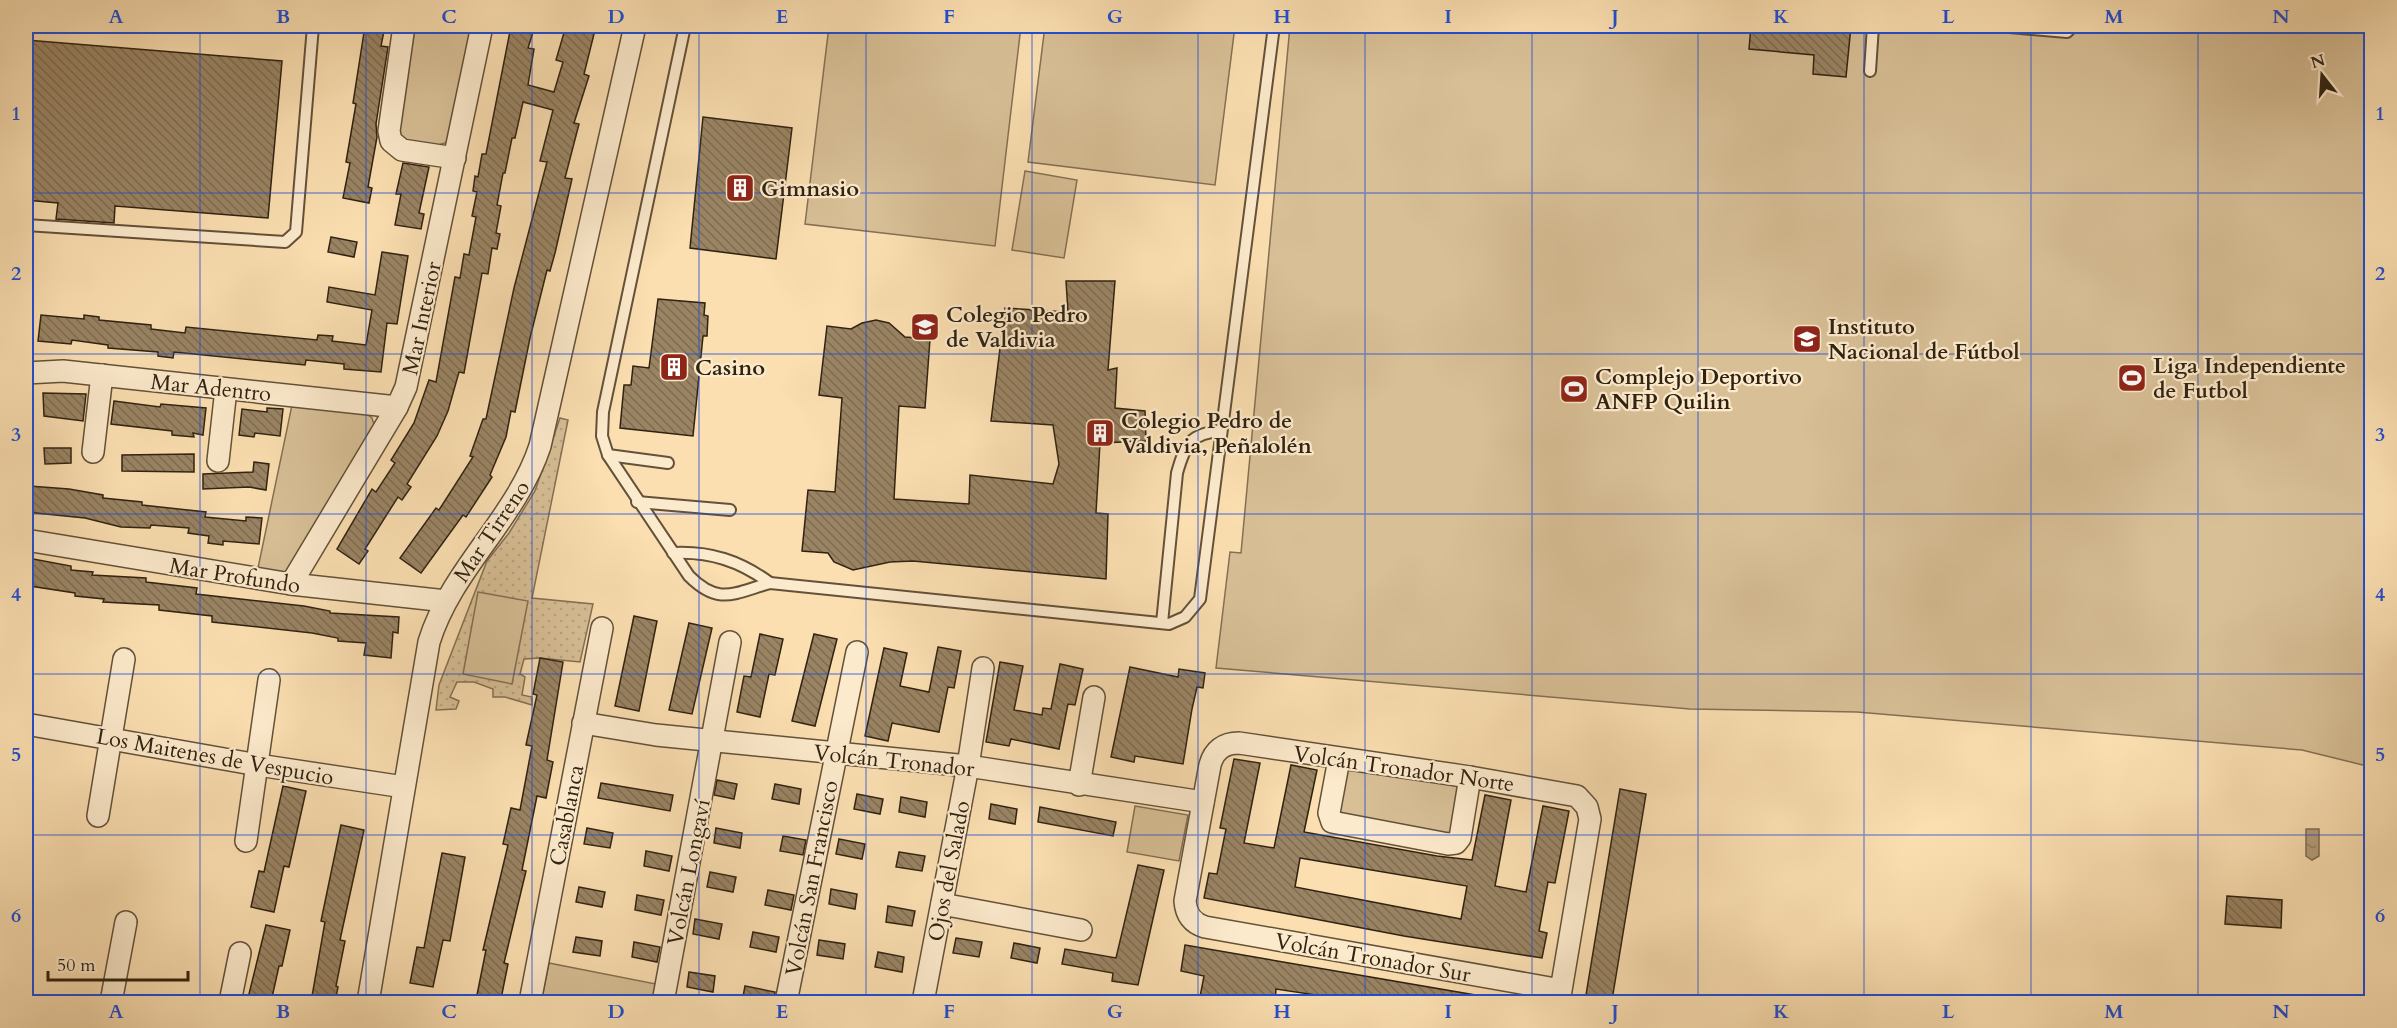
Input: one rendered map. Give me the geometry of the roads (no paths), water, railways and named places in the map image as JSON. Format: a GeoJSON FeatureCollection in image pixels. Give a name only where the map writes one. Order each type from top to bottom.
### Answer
{"type":"FeatureCollection","features":[{"type":"Feature","properties":{"kind":"street"},"geometry":{"type":"LineString","coordinates":[[404,26],[389,131],[391,141],[402,150],[455,158]]}},
{"type":"Feature","properties":{"kind":"street","name":"Mar Interior"},"geometry":{"type":"LineString","coordinates":[[291,584],[397,407],[406,387],[414,358],[482,26]]}},
{"type":"Feature","properties":{"kind":"street","name":"Mar Tirreno"},"geometry":{"type":"LineString","coordinates":[[368,1002],[429,642],[446,602],[476,552],[513,504],[538,454],[635,26]]}},
{"type":"Feature","properties":{"kind":"street","name":"Mar Adentro"},"geometry":{"type":"LineString","coordinates":[[26,373],[63,371],[397,407]]}},
{"type":"Feature","properties":{"kind":"street"},"geometry":{"type":"LineString","coordinates":[[93,452],[102,375]]}},
{"type":"Feature","properties":{"kind":"street"},"geometry":{"type":"LineString","coordinates":[[218,461],[226,389]]}},
{"type":"Feature","properties":{"kind":"street","name":"Mar Profundo"},"geometry":{"type":"LineString","coordinates":[[26,540],[291,584],[446,602]]}},
{"type":"Feature","properties":{"kind":"street","name":"Casablanca"},"geometry":{"type":"LineString","coordinates":[[530,1002],[602,628]]}},
{"type":"Feature","properties":{"kind":"street","name":"Volcán Longaví"},"geometry":{"type":"LineString","coordinates":[[663,1002],[730,642]]}},
{"type":"Feature","properties":{"kind":"street","name":"Volcán San Francisco"},"geometry":{"type":"LineString","coordinates":[[786,1002],[835,753],[858,652]]}},
{"type":"Feature","properties":{"kind":"street"},"geometry":{"type":"LineString","coordinates":[[98,816],[124,659]]}},
{"type":"Feature","properties":{"kind":"street","name":"Ojos del Salado"},"geometry":{"type":"LineString","coordinates":[[923,1002],[968,766],[983,668]]}},
{"type":"Feature","properties":{"kind":"street"},"geometry":{"type":"LineString","coordinates":[[246,841],[269,680]]}},
{"type":"Feature","properties":{"kind":"street"},"geometry":{"type":"LineString","coordinates":[[1079,784],[1094,698]]}},
{"type":"Feature","properties":{"kind":"street","name":"Volcán Tronador"},"geometry":{"type":"LineString","coordinates":[[583,723],[713,741],[968,766],[1203,802]]}},
{"type":"Feature","properties":{"kind":"street","name":"Los Maitenes de Vespucio"},"geometry":{"type":"LineString","coordinates":[[26,724],[258,765],[404,787]]}},
{"type":"Feature","properties":{"kind":"street","name":"Volcán Tronador Norte"},"geometry":{"type":"LineString","coordinates":[[1203,802],[1212,758],[1220,748],[1239,743],[1572,793],[1584,803],[1589,813],[1590,825],[1560,996]]}},
{"type":"Feature","properties":{"kind":"street"},"geometry":{"type":"LineString","coordinates":[[1339,759],[1329,813],[1332,822],[1448,844],[1456,843],[1460,837],[1470,777]]}},
{"type":"Feature","properties":{"kind":"street","name":"Volcán Tronador Sur"},"geometry":{"type":"LineString","coordinates":[[1203,802],[1185,896],[1189,915],[1205,927],[1560,996]]}},
{"type":"Feature","properties":{"kind":"street"},"geometry":{"type":"LineString","coordinates":[[942,904],[1081,930]]}},
{"type":"Feature","properties":{"kind":"street"},"geometry":{"type":"LineString","coordinates":[[111,1002],[126,922]]}},
{"type":"Feature","properties":{"kind":"street"},"geometry":{"type":"LineString","coordinates":[[230,1002],[240,953]]}},
{"type":"Feature","properties":{"kind":"lane"},"geometry":{"type":"LineString","coordinates":[[26,225],[285,242],[296,232],[313,26]]}},
{"type":"Feature","properties":{"kind":"lane"},"geometry":{"type":"LineString","coordinates":[[685,26],[603,412],[602,436],[608,454],[672,553],[703,590],[722,596],[770,584],[1169,624],[1185,617],[1200,599],[1274,26]]}},
{"type":"Feature","properties":{"kind":"lane"},"geometry":{"type":"LineString","coordinates":[[1869,71],[1873,26]]}},
{"type":"Feature","properties":{"kind":"lane"},"geometry":{"type":"LineString","coordinates":[[1998,26],[2067,32],[2073,26]]}},
{"type":"Feature","properties":{"kind":"lane"},"geometry":{"type":"LineString","coordinates":[[1162,623],[1177,473],[1181,458],[1187,443],[1195,437],[1207,432],[1221,431]]}},
{"type":"Feature","properties":{"kind":"lane"},"geometry":{"type":"LineString","coordinates":[[608,454],[668,464]]}},
{"type":"Feature","properties":{"kind":"lane"},"geometry":{"type":"LineString","coordinates":[[637,502],[730,510]]}},
{"type":"Feature","properties":{"kind":"lane"},"geometry":{"type":"LineString","coordinates":[[672,553],[695,552],[727,559],[752,570],[770,584]]}},
{"type":"Feature","properties":{"kind":"water"},"geometry":{"type":"Polygon","coordinates":[[[2306,829],[2319,829],[2319,856],[2312,860],[2306,856],[2306,829]]]}},
{"type":"Feature","properties":{"kind":"place","name":"Gimnasio"},"geometry":{"type":"Point","coordinates":[740,188]}},
{"type":"Feature","properties":{"kind":"place","name":"Colegio Pedro de Valdivia"},"geometry":{"type":"Point","coordinates":[925,327]}},
{"type":"Feature","properties":{"kind":"place","name":"Instituto Nacional de Fútbol"},"geometry":{"type":"Point","coordinates":[1807,339]}},
{"type":"Feature","properties":{"kind":"place","name":"Casino"},"geometry":{"type":"Point","coordinates":[674,367]}},
{"type":"Feature","properties":{"kind":"place","name":"Liga Independiente de Futbol"},"geometry":{"type":"Point","coordinates":[2132,378]}},
{"type":"Feature","properties":{"kind":"place","name":"Complejo Deportivo ANFP Quilin"},"geometry":{"type":"Point","coordinates":[1574,389]}},
{"type":"Feature","properties":{"kind":"place","name":"Colegio Pedro de Valdivia, Peñalolén"},"geometry":{"type":"Point","coordinates":[1100,433]}}]}
